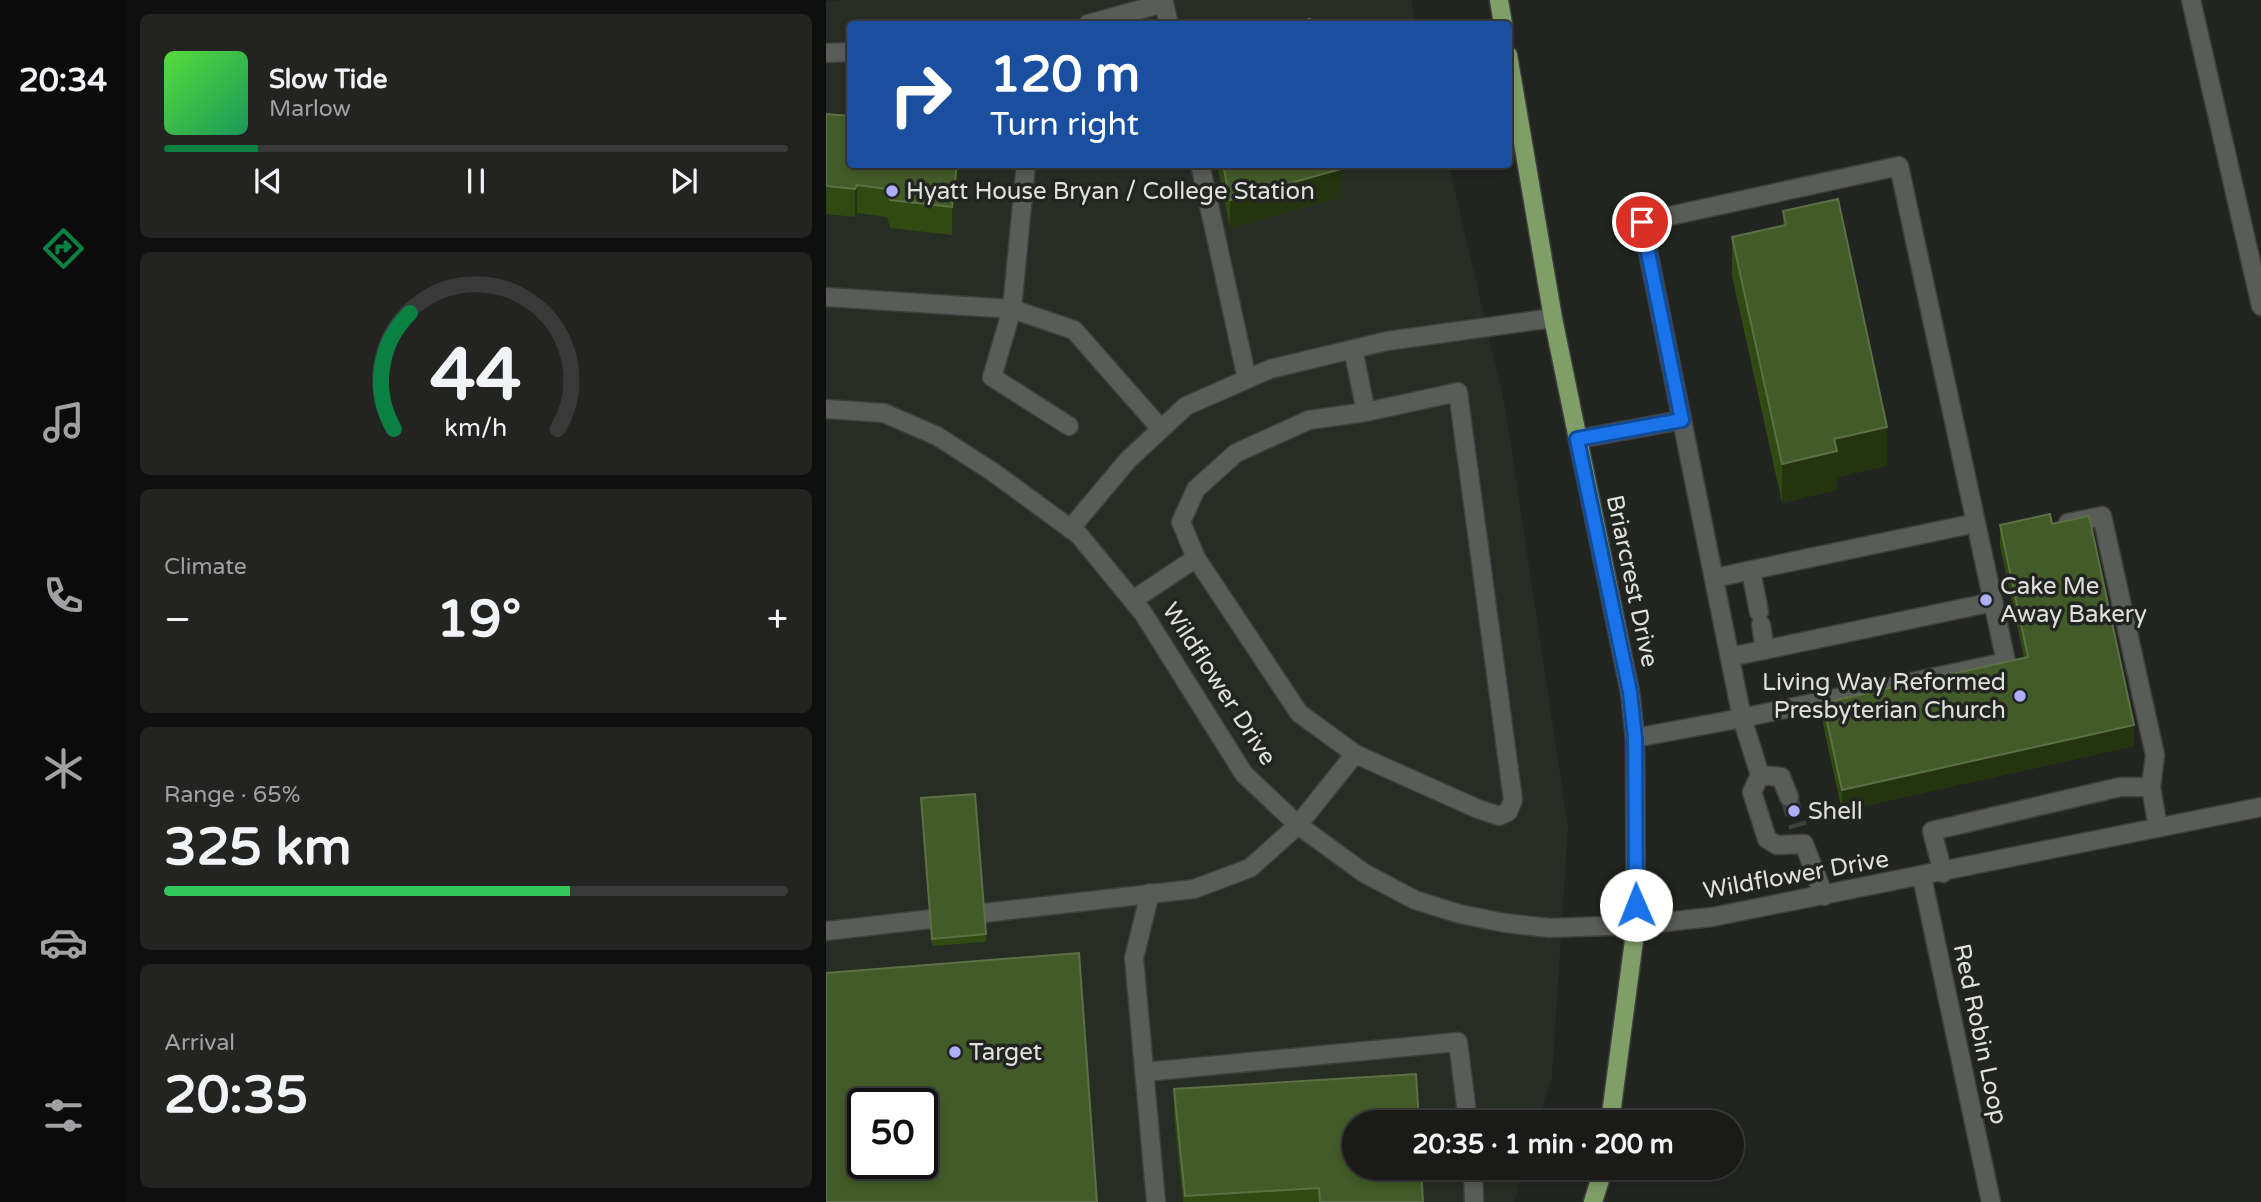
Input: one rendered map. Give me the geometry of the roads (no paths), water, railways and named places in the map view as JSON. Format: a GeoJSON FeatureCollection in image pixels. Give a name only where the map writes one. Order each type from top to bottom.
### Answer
{"type":"FeatureCollection","features":[{"type":"Feature","properties":{"kind":"main road"},"geometry":{"type":"LineString","coordinates":[[1499,0],[1502,21]]}},
{"type":"Feature","properties":{"kind":"main road","name":"Briarcrest Drive"},"geometry":{"type":"LineString","coordinates":[[1512,78],[1553,318],[1630,692],[1635,738],[1636,925],[1612,1110]]}},
{"type":"Feature","properties":{"kind":"main road"},"geometry":{"type":"LineString","coordinates":[[1593,1202],[1600,1180]]}},
{"type":"Feature","properties":{"kind":"street"},"geometry":{"type":"LineString","coordinates":[[2191,0],[2261,306]]}},
{"type":"Feature","properties":{"kind":"street"},"geometry":{"type":"LineString","coordinates":[[1099,21],[1164,3],[1168,21]]}},
{"type":"Feature","properties":{"kind":"street"},"geometry":{"type":"LineString","coordinates":[[826,54],[847,52]]}},
{"type":"Feature","properties":{"kind":"street"},"geometry":{"type":"LineString","coordinates":[[1635,738],[1742,718],[2006,662],[1993,602],[1987,543],[1976,523],[1899,166],[1642,222],[1742,718],[1760,775],[1752,792],[1768,838],[1777,845],[1801,835],[1824,895]]}},
{"type":"Feature","properties":{"kind":"street"},"geometry":{"type":"LineString","coordinates":[[1026,168],[1012,309],[992,377],[1069,426]]}},
{"type":"Feature","properties":{"kind":"street"},"geometry":{"type":"LineString","coordinates":[[1201,168],[1247,379]]}},
{"type":"Feature","properties":{"kind":"street"},"geometry":{"type":"LineString","coordinates":[[826,296],[1012,309],[1074,330],[1161,429]]}},
{"type":"Feature","properties":{"kind":"street"},"geometry":{"type":"LineString","coordinates":[[1070,529],[1128,460],[1186,406],[1247,379],[1270,369],[1387,341],[1553,318]]}},
{"type":"Feature","properties":{"kind":"street"},"geometry":{"type":"LineString","coordinates":[[1353,349],[1366,412]]}},
{"type":"Feature","properties":{"kind":"street"},"geometry":{"type":"LineString","coordinates":[[1458,392],[1513,800],[1508,812],[1499,816],[1355,754],[1300,713],[1196,558],[1181,522],[1196,489],[1236,453],[1309,420],[1366,412],[1458,392]]}},
{"type":"Feature","properties":{"kind":"street","name":"Wildflower Drive"},"geometry":{"type":"LineString","coordinates":[[826,409],[884,413],[937,436],[993,472],[1070,529],[1113,574],[1133,600],[1244,774],[1298,825],[1364,873],[1415,900],[1460,914],[1549,928],[1636,925],[1712,916],[1943,873],[2261,807]]}},
{"type":"Feature","properties":{"kind":"street"},"geometry":{"type":"LineString","coordinates":[[1577,439],[1682,420]]}},
{"type":"Feature","properties":{"kind":"street"},"geometry":{"type":"LineString","coordinates":[[2048,528],[2102,516],[2155,755],[2151,787],[2158,828]]}},
{"type":"Feature","properties":{"kind":"street"},"geometry":{"type":"LineString","coordinates":[[1714,578],[1976,523]]}},
{"type":"Feature","properties":{"kind":"street"},"geometry":{"type":"LineString","coordinates":[[1133,600],[1196,558]]}},
{"type":"Feature","properties":{"kind":"street"},"geometry":{"type":"LineString","coordinates":[[1751,571],[1765,650]]}},
{"type":"Feature","properties":{"kind":"street"},"geometry":{"type":"LineString","coordinates":[[1730,657],[1993,602]]}},
{"type":"Feature","properties":{"kind":"street"},"geometry":{"type":"LineString","coordinates":[[826,931],[1195,889],[1250,868],[1298,825],[1355,754]]}},
{"type":"Feature","properties":{"kind":"street"},"geometry":{"type":"LineString","coordinates":[[1760,775],[1781,777],[1789,797]]}},
{"type":"Feature","properties":{"kind":"street"},"geometry":{"type":"LineString","coordinates":[[1943,873],[1933,831],[2120,787],[2151,787]]}},
{"type":"Feature","properties":{"kind":"street","name":"Red Robin Loop"},"geometry":{"type":"LineString","coordinates":[[1922,877],[1991,1202]]}},
{"type":"Feature","properties":{"kind":"street"},"geometry":{"type":"LineString","coordinates":[[1150,893],[1134,958],[1156,1202]]}},
{"type":"Feature","properties":{"kind":"street"},"geometry":{"type":"LineString","coordinates":[[1145,1072],[1458,1042],[1466,1110]]}},
{"type":"Feature","properties":{"kind":"street"},"geometry":{"type":"LineString","coordinates":[[1473,1180],[1474,1202]]}},
{"type":"Feature","properties":{"kind":"tunnel"},"geometry":{"type":"LineString","coordinates":[[1789,797],[1798,827]]}},
{"type":"Feature","properties":{"kind":"place","name":"Hyatt House Bryan / College Station"},"geometry":{"type":"Point","coordinates":[892,191]}},
{"type":"Feature","properties":{"kind":"place","name":"Cake Me Away Bakery"},"geometry":{"type":"Point","coordinates":[1986,600]}},
{"type":"Feature","properties":{"kind":"place","name":"Living Way Reformed Presbyterian Church"},"geometry":{"type":"Point","coordinates":[2020,696]}},
{"type":"Feature","properties":{"kind":"place","name":"Shell"},"geometry":{"type":"Point","coordinates":[1794,811]}},
{"type":"Feature","properties":{"kind":"place","name":"Target"},"geometry":{"type":"Point","coordinates":[955,1052]}}]}
